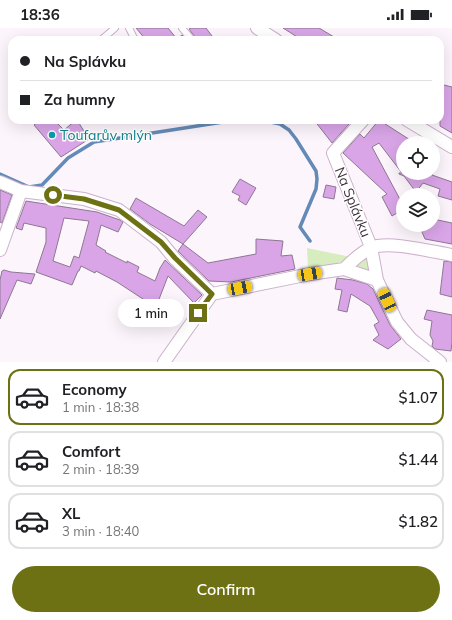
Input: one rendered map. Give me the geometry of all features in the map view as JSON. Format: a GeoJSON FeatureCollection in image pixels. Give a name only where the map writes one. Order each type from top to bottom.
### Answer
{"type":"FeatureCollection","features":[{"type":"Feature","properties":{"kind":"street"},"geometry":{"type":"LineString","coordinates":[[257,28],[270,36]]}},
{"type":"Feature","properties":{"kind":"street","name":"Na Splávku"},"geometry":{"type":"LineString","coordinates":[[359,124],[333,153],[372,247],[377,280],[397,322],[411,339],[440,362]]}},
{"type":"Feature","properties":{"kind":"street"},"geometry":{"type":"LineString","coordinates":[[414,124],[452,147]]}},
{"type":"Feature","properties":{"kind":"street"},"geometry":{"type":"LineString","coordinates":[[0,182],[21,191],[84,199],[119,210],[161,242],[175,258],[212,294]]}},
{"type":"Feature","properties":{"kind":"street"},"geometry":{"type":"LineString","coordinates":[[0,250],[21,191]]}},
{"type":"Feature","properties":{"kind":"street","name":"Na Splávku"},"geometry":{"type":"LineString","coordinates":[[344,269],[372,247],[383,245],[394,245],[452,255]]}},
{"type":"Feature","properties":{"kind":"street"},"geometry":{"type":"LineString","coordinates":[[164,362],[212,294],[310,274],[344,269],[377,280]]}},
{"type":"Feature","properties":{"kind":"lane"},"geometry":{"type":"LineString","coordinates":[[106,36],[115,28]]}},
{"type":"Feature","properties":{"kind":"lane"},"geometry":{"type":"LineString","coordinates":[[182,28],[189,36]]}},
{"type":"Feature","properties":{"kind":"green space"},"geometry":{"type":"Polygon","coordinates":[[[307,248],[351,257],[335,264],[308,269],[307,248]]]}},
{"type":"Feature","properties":{"kind":"green space"},"geometry":{"type":"Polygon","coordinates":[[[366,255],[371,272],[355,268],[355,264],[366,255]]]}},
{"type":"Feature","properties":{"kind":"building"},"geometry":{"type":"Polygon","coordinates":[[[136,28],[168,28],[175,36],[143,36],[136,28]]]}},
{"type":"Feature","properties":{"kind":"building"},"geometry":{"type":"Polygon","coordinates":[[[206,28],[212,36],[194,36],[189,29],[206,28]]]}},
{"type":"Feature","properties":{"kind":"building"},"geometry":{"type":"Polygon","coordinates":[[[283,28],[319,28],[332,36],[296,36],[283,28]]]}},
{"type":"Feature","properties":{"kind":"building"},"geometry":{"type":"Polygon","coordinates":[[[444,85],[452,87],[452,133],[440,126],[440,124],[444,124],[444,85]]]}},
{"type":"Feature","properties":{"kind":"building"},"geometry":{"type":"Polygon","coordinates":[[[58,124],[64,130],[71,124],[80,124],[89,139],[61,157],[34,125],[58,124]]]}},
{"type":"Feature","properties":{"kind":"building"},"geometry":{"type":"Polygon","coordinates":[[[317,124],[349,124],[332,143],[317,124]]]}},
{"type":"Feature","properties":{"kind":"building"},"geometry":{"type":"Polygon","coordinates":[[[376,124],[385,124],[404,136],[396,136],[396,165],[379,143],[372,147],[396,192],[396,214],[392,216],[382,197],[387,194],[343,153],[360,134],[364,138],[376,124]]]}},
{"type":"Feature","properties":{"kind":"building"},"geometry":{"type":"Polygon","coordinates":[[[440,178],[452,182],[452,200],[440,197],[440,188],[423,183],[419,188],[413,188],[407,180],[440,180],[440,178]]]}},
{"type":"Feature","properties":{"kind":"building"},"geometry":{"type":"Polygon","coordinates":[[[240,179],[256,188],[246,205],[238,200],[240,196],[232,192],[240,179]]]}},
{"type":"Feature","properties":{"kind":"building"},"geometry":{"type":"Polygon","coordinates":[[[326,185],[336,187],[334,199],[323,197],[326,185]]]}},
{"type":"Feature","properties":{"kind":"building"},"geometry":{"type":"Polygon","coordinates":[[[0,190],[12,195],[2,223],[0,222],[0,190]]]}},
{"type":"Feature","properties":{"kind":"building"},"geometry":{"type":"Polygon","coordinates":[[[136,198],[184,226],[198,210],[207,217],[183,244],[150,224],[130,209],[136,198]]]}},
{"type":"Feature","properties":{"kind":"building"},"geometry":{"type":"Polygon","coordinates":[[[26,201],[97,212],[120,220],[123,222],[118,232],[101,225],[96,245],[106,251],[105,252],[139,267],[137,272],[155,281],[165,260],[202,295],[194,303],[168,276],[156,307],[146,303],[146,301],[117,282],[96,271],[95,273],[81,266],[72,285],[36,272],[46,242],[46,228],[24,223],[22,230],[16,228],[26,201]],[[64,218],[53,261],[70,267],[74,256],[79,258],[89,221],[64,218]]]}},
{"type":"Feature","properties":{"kind":"building"},"geometry":{"type":"Polygon","coordinates":[[[440,220],[452,223],[452,244],[425,239],[422,232],[440,232],[440,220]]]}},
{"type":"Feature","properties":{"kind":"building"},"geometry":{"type":"Polygon","coordinates":[[[256,239],[283,241],[281,256],[292,255],[295,269],[231,282],[209,281],[178,251],[183,244],[208,263],[256,254],[256,239]]]}},
{"type":"Feature","properties":{"kind":"building"},"geometry":{"type":"Polygon","coordinates":[[[444,261],[452,262],[452,297],[440,294],[444,261]]]}},
{"type":"Feature","properties":{"kind":"building"},"geometry":{"type":"Polygon","coordinates":[[[2,271],[35,274],[31,284],[17,280],[0,319],[0,280],[2,271]]]}},
{"type":"Feature","properties":{"kind":"building"},"geometry":{"type":"Polygon","coordinates":[[[337,278],[367,284],[373,289],[390,325],[401,339],[388,349],[373,340],[379,335],[374,325],[379,322],[370,306],[351,294],[347,312],[338,310],[342,290],[335,289],[337,278]]]}},
{"type":"Feature","properties":{"kind":"building"},"geometry":{"type":"Polygon","coordinates":[[[427,310],[452,315],[451,351],[435,349],[432,346],[433,341],[430,335],[432,321],[424,319],[427,310]]]}},
{"type":"Feature","properties":{"kind":"waterway"},"geometry":{"type":"LineString","coordinates":[[0,174],[29,187],[42,185],[68,158],[94,142],[210,124]]}},
{"type":"Feature","properties":{"kind":"waterway"},"geometry":{"type":"LineString","coordinates":[[280,124],[289,130],[296,139],[316,171],[316,189],[300,227],[310,241]]}},
{"type":"Feature","properties":{"kind":"place","name":"Toufarův mlýn"},"geometry":{"type":"Point","coordinates":[52,135]}},
{"type":"Feature","properties":{"kind":"route"},"geometry":{"type":"LineString","coordinates":[[53,195],[84,199],[119,210],[161,242],[175,258],[212,294],[198,313]]}}]}
